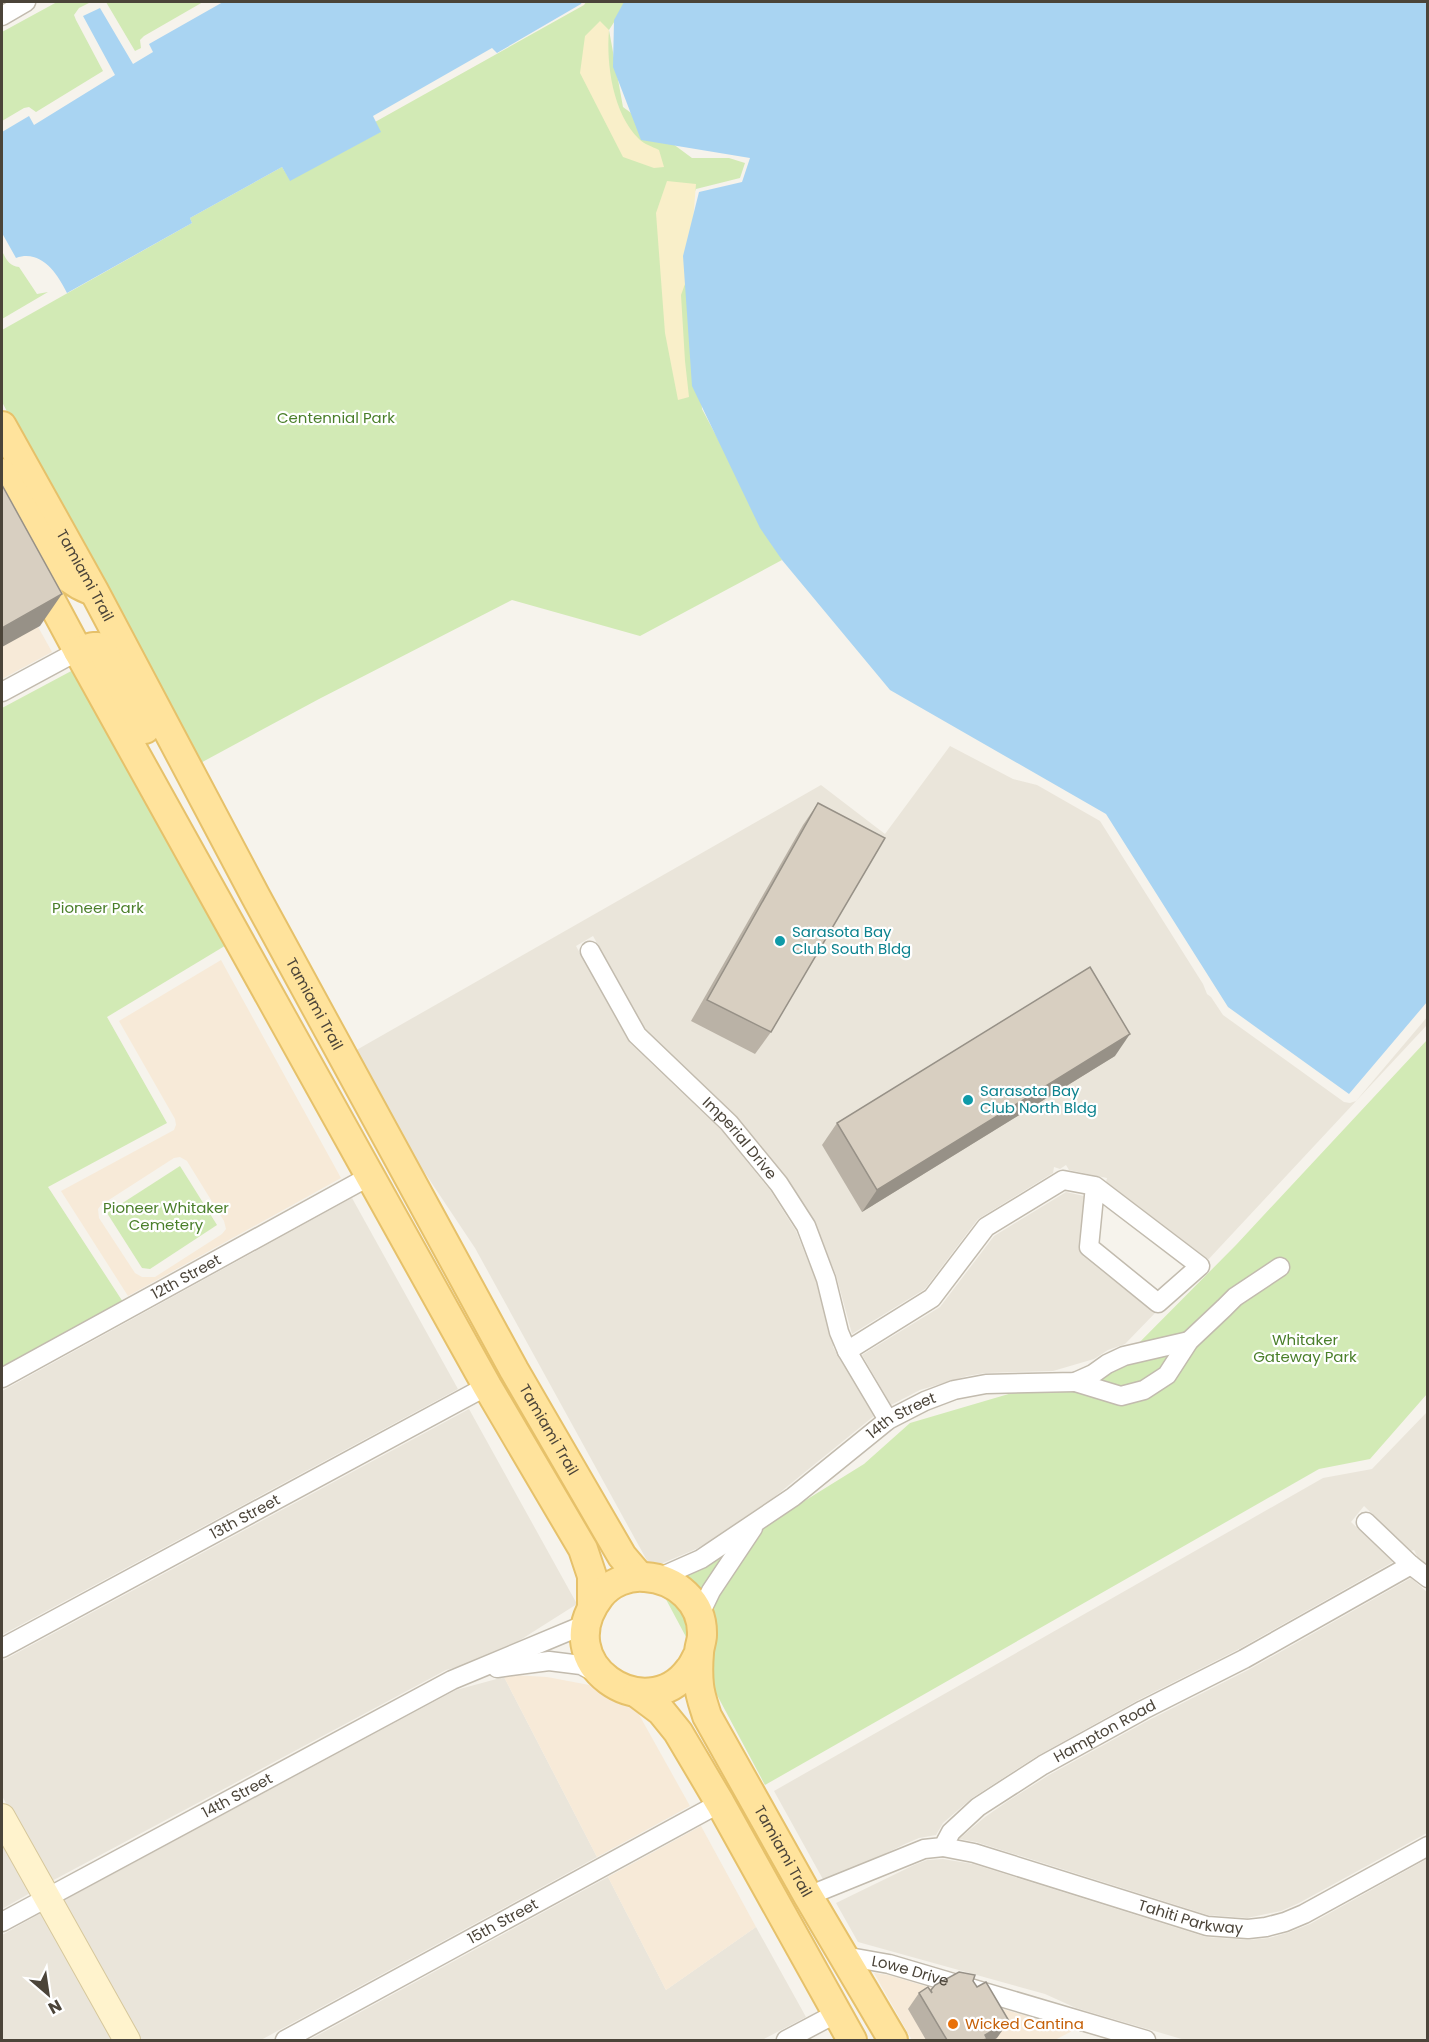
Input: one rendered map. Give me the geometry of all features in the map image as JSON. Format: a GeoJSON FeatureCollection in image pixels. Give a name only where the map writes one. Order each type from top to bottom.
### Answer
{"type":"FeatureCollection","features":[{"type":"Feature","properties":{"kind":"main road","name":"Tamiami Trail"},"geometry":{"type":"LineString","coordinates":[[2,426],[519,1379],[622,1556],[649,1577],[676,1586],[690,1599],[699,1616],[702,1635],[698,1654],[699,1689],[707,1716],[808,1896],[893,2040]]}},
{"type":"Feature","properties":{"kind":"main road"},"geometry":{"type":"LineString","coordinates":[[2,473],[56,566],[81,586],[93,591]]}},
{"type":"Feature","properties":{"kind":"main road","name":"Tamiami Trail"},"geometry":{"type":"LineString","coordinates":[[2,509],[78,651],[370,1176],[582,1549],[592,1576],[586,1643],[591,1662],[603,1677],[619,1688],[637,1693],[661,1711],[678,1732],[852,2040]]}},
{"type":"Feature","properties":{"kind":"main road"},"geometry":{"type":"LineString","coordinates":[[78,651],[98,647],[103,652],[213,853],[256,897]]}},
{"type":"Feature","properties":{"kind":"main road"},"geometry":{"type":"LineString","coordinates":[[589,1615],[604,1591],[620,1581],[649,1577]]}},
{"type":"Feature","properties":{"kind":"main road"},"geometry":{"type":"LineString","coordinates":[[637,1693],[656,1692],[674,1684],[688,1672],[698,1654]]}},
{"type":"Feature","properties":{"kind":"main road"},"geometry":{"type":"LineString","coordinates":[[720,1803],[728,1803],[741,1814],[779,1884],[789,1893],[808,1896]]}},
{"type":"Feature","properties":{"kind":"street"},"geometry":{"type":"LineString","coordinates":[[2,16],[26,2]]}},
{"type":"Feature","properties":{"kind":"street"},"geometry":{"type":"LineString","coordinates":[[2,692],[78,651]]}},
{"type":"Feature","properties":{"kind":"street","name":"Imperial Drive"},"geometry":{"type":"LineString","coordinates":[[590,951],[637,1035],[729,1123],[779,1184],[806,1226],[826,1278],[847,1351],[888,1420]]}},
{"type":"Feature","properties":{"kind":"street","name":"12th Street"},"geometry":{"type":"LineString","coordinates":[[2,1378],[370,1176]]}},
{"type":"Feature","properties":{"kind":"street"},"geometry":{"type":"LineString","coordinates":[[847,1351],[932,1298],[986,1227],[1063,1180],[1095,1186],[1200,1266],[1158,1302],[1089,1247],[1095,1186]]}},
{"type":"Feature","properties":{"kind":"street","name":"14th Street"},"geometry":{"type":"LineString","coordinates":[[649,1577],[701,1559],[793,1497],[888,1420],[925,1401],[969,1386],[986,1384],[1075,1382],[1113,1395],[1121,1396],[1139,1392],[1167,1375],[1189,1341],[1235,1297],[1280,1267]]}},
{"type":"Feature","properties":{"kind":"street","name":"14th Street"},"geometry":{"type":"LineString","coordinates":[[1075,1382],[1124,1356],[1189,1341]]}},
{"type":"Feature","properties":{"kind":"street","name":"13th Street"},"geometry":{"type":"LineString","coordinates":[[2,1648],[488,1386]]}},
{"type":"Feature","properties":{"kind":"street","name":"14th Street"},"geometry":{"type":"LineString","coordinates":[[699,1616],[711,1591],[758,1522]]}},
{"type":"Feature","properties":{"kind":"street"},"geometry":{"type":"LineString","coordinates":[[1366,1522],[1428,1578]]}},
{"type":"Feature","properties":{"kind":"street","name":"Hampton Road"},"geometry":{"type":"LineString","coordinates":[[943,1847],[951,1832],[978,1807],[1043,1765],[1143,1710],[1244,1659],[1411,1565]]}},
{"type":"Feature","properties":{"kind":"street","name":"14th Street"},"geometry":{"type":"LineString","coordinates":[[2,1922],[452,1680],[589,1615]]}},
{"type":"Feature","properties":{"kind":"street","name":"14th Street"},"geometry":{"type":"LineString","coordinates":[[474,1671],[549,1661],[581,1665],[603,1677]]}},
{"type":"Feature","properties":{"kind":"street","name":"15th Street"},"geometry":{"type":"LineString","coordinates":[[285,2040],[720,1803]]}},
{"type":"Feature","properties":{"kind":"street"},"geometry":{"type":"LineString","coordinates":[[2,1817],[127,2040]]}},
{"type":"Feature","properties":{"kind":"street","name":"Tahiti Parkway"},"geometry":{"type":"LineString","coordinates":[[943,1847],[974,1853],[1207,1926],[1221,1929],[1248,1929],[1285,1922],[1304,1914],[1428,1846]]}},
{"type":"Feature","properties":{"kind":"street"},"geometry":{"type":"LineString","coordinates":[[808,1896],[924,1849],[943,1847]]}},
{"type":"Feature","properties":{"kind":"street","name":"Lowe Drive"},"geometry":{"type":"LineString","coordinates":[[844,1956],[889,1964],[1146,2040]]}},
{"type":"Feature","properties":{"kind":"street"},"geometry":{"type":"LineString","coordinates":[[786,2040],[837,2013]]}},
{"type":"Feature","properties":{"kind":"shaded area"},"geometry":{"type":"Polygon","coordinates":[[[2,562],[52,652],[2,679],[2,562]]]}},
{"type":"Feature","properties":{"kind":"shaded area"},"geometry":{"type":"Polygon","coordinates":[[[950,746],[1013,779],[1037,785],[1100,821],[1203,984],[1207,994],[1223,1015],[1344,1102],[1356,1101],[1428,1016],[1427,1025],[1206,1262],[1205,1257],[1106,1182],[1107,1178],[1069,1170],[1066,1165],[1060,1169],[1054,1167],[1053,1173],[978,1219],[925,1289],[852,1334],[836,1275],[815,1223],[787,1178],[735,1116],[645,1029],[593,936],[576,946],[630,1043],[722,1131],[770,1190],[796,1231],[816,1281],[833,1347],[874,1416],[746,1520],[743,1518],[739,1525],[696,1549],[656,1566],[650,1566],[475,1248],[393,1125],[353,1052],[821,785],[885,834],[950,746]]]}},
{"type":"Feature","properties":{"kind":"shaded area"},"geometry":{"type":"Polygon","coordinates":[[[221,960],[341,1178],[128,1296],[61,1191],[174,1130],[176,1125],[175,1119],[119,1021],[221,960]],[[180,1157],[174,1158],[98,1209],[99,1218],[135,1273],[142,1277],[155,1277],[222,1234],[226,1229],[224,1221],[187,1161],[180,1157]]]}},
{"type":"Feature","properties":{"kind":"shaded area"},"geometry":{"type":"Polygon","coordinates":[[[1066,1192],[1084,1196],[1079,1245],[1083,1256],[1152,1311],[1157,1311],[1125,1344],[1108,1350],[1094,1359],[1053,1371],[985,1373],[967,1376],[920,1390],[891,1405],[862,1355],[940,1307],[994,1236],[1066,1192]]]}},
{"type":"Feature","properties":{"kind":"shaded area"},"geometry":{"type":"Polygon","coordinates":[[[352,1198],[458,1389],[2,1635],[2,1391],[352,1198]]]}},
{"type":"Feature","properties":{"kind":"shaded area"},"geometry":{"type":"Polygon","coordinates":[[[469,1409],[577,1604],[495,1656],[446,1670],[50,1882],[2,1796],[2,1661],[469,1409]]]}},
{"type":"Feature","properties":{"kind":"shaded area"},"geometry":{"type":"Polygon","coordinates":[[[1427,1412],[1427,1565],[1418,1558],[1414,1550],[1411,1551],[1364,1506],[1351,1522],[1393,1562],[1239,1649],[1138,1700],[1037,1756],[972,1798],[943,1823],[936,1835],[919,1838],[905,1844],[825,1883],[774,1791],[1323,1478],[1372,1469],[1427,1412]]]}},
{"type":"Feature","properties":{"kind":"shaded area"},"geometry":{"type":"Polygon","coordinates":[[[1411,1578],[1427,1592],[1427,1833],[1299,1903],[1281,1911],[1247,1918],[1208,1915],[976,1842],[959,1839],[985,1817],[1049,1775],[1149,1720],[1250,1669],[1411,1578]]]}},
{"type":"Feature","properties":{"kind":"shaded area"},"geometry":{"type":"Polygon","coordinates":[[[513,1675],[547,1677],[600,1687],[632,1702],[690,1806],[597,1857],[504,1677],[513,1675]]]}},
{"type":"Feature","properties":{"kind":"shaded area"},"geometry":{"type":"Polygon","coordinates":[[[504,1677],[597,1857],[261,2040],[138,2040],[61,1902],[456,1690],[504,1677]]]}},
{"type":"Feature","properties":{"kind":"shaded area"},"geometry":{"type":"Polygon","coordinates":[[[701,1826],[756,1927],[666,1990],[608,1877],[701,1826]]]}},
{"type":"Feature","properties":{"kind":"shaded area"},"geometry":{"type":"Polygon","coordinates":[[[2,1838],[32,1892],[2,1909],[2,1838]]]}},
{"type":"Feature","properties":{"kind":"shaded area"},"geometry":{"type":"Polygon","coordinates":[[[943,1859],[973,1864],[1206,1937],[1249,1940],[1269,1938],[1310,1924],[1427,1859],[1427,2040],[1185,2040],[1076,2008],[1045,1994],[858,1942],[836,1903],[914,1865],[927,1860],[943,1859]]]}},
{"type":"Feature","properties":{"kind":"shaded area"},"geometry":{"type":"Polygon","coordinates":[[[608,1877],[666,1990],[756,1927],[806,2017],[762,2040],[309,2040],[608,1877]]]}},
{"type":"Feature","properties":{"kind":"shaded area"},"geometry":{"type":"Polygon","coordinates":[[[43,1912],[115,2040],[2,2040],[2,1935],[43,1912]]]}},
{"type":"Feature","properties":{"kind":"shaded area"},"geometry":{"type":"Polygon","coordinates":[[[874,1973],[888,1975],[1074,2030],[1055,2040],[912,2040],[874,1973]]]}},
{"type":"Feature","properties":{"kind":"green space"},"geometry":{"type":"Polygon","coordinates":[[[57,2],[91,2],[79,8],[74,15],[103,71],[36,112],[29,107],[24,108],[2,121],[2,32],[57,2]]]}},
{"type":"Feature","properties":{"kind":"green space"},"geometry":{"type":"Polygon","coordinates":[[[106,2],[203,2],[144,36],[140,40],[141,48],[135,51],[106,2]]]}},
{"type":"Feature","properties":{"kind":"green space","name":"Centennial Park"},"geometry":{"type":"Polygon","coordinates":[[[586,2],[627,2],[609,30],[623,107],[692,158],[729,158],[745,163],[740,178],[696,189],[688,206],[702,409],[782,560],[640,636],[512,600],[319,699],[195,766],[2,402],[2,330],[192,223],[190,218],[282,167],[290,180],[380,132],[375,122],[586,2]]]}},
{"type":"Feature","properties":{"kind":"green space"},"geometry":{"type":"Polygon","coordinates":[[[2,251],[10,264],[19,267],[37,294],[48,292],[2,319],[2,251]]]}},
{"type":"Feature","properties":{"kind":"green space","name":"Pioneer Park"},"geometry":{"type":"Polygon","coordinates":[[[75,669],[228,944],[107,1017],[167,1123],[48,1187],[123,1302],[2,1367],[2,708],[75,669]]]}},
{"type":"Feature","properties":{"kind":"green space","name":"Whitaker Gateway Park"},"geometry":{"type":"Polygon","coordinates":[[[1427,1040],[1427,1394],[1370,1459],[1319,1469],[765,1785],[661,1590],[864,1464],[910,1423],[1121,1361],[1236,1245],[1427,1040]]]}},
{"type":"Feature","properties":{"kind":"green space","name":"Pioneer Whitaker Cemetery"},"geometry":{"type":"Polygon","coordinates":[[[180,1166],[217,1225],[150,1269],[142,1268],[107,1213],[180,1166]]]}},
{"type":"Feature","properties":{"kind":"sand"},"geometry":{"type":"Polygon","coordinates":[[[600,21],[609,30],[610,73],[623,116],[639,139],[659,150],[664,167],[654,168],[623,157],[580,73],[585,36],[600,21]]]}},
{"type":"Feature","properties":{"kind":"sand"},"geometry":{"type":"Polygon","coordinates":[[[667,181],[696,184],[689,273],[681,295],[689,397],[678,400],[665,333],[656,213],[667,181]]]}},
{"type":"Feature","properties":{"kind":"water"},"geometry":{"type":"Polygon","coordinates":[[[223,2],[582,2],[497,53],[492,48],[373,116],[381,132],[290,181],[282,167],[190,218],[192,223],[67,293],[53,271],[40,260],[25,256],[16,258],[2,233],[2,132],[29,116],[34,125],[115,75],[83,16],[100,8],[133,64],[153,52],[149,44],[223,2]]]}},
{"type":"Feature","properties":{"kind":"water"},"geometry":{"type":"Polygon","coordinates":[[[624,2],[1427,2],[1427,1002],[1349,1094],[1228,1007],[1106,814],[890,690],[782,560],[760,528],[692,386],[683,256],[699,192],[742,182],[750,158],[641,140],[613,67],[614,20],[624,2]]]}},
{"type":"Feature","properties":{"kind":"building"},"geometry":{"type":"Polygon","coordinates":[[[2,485],[62,594],[2,628],[2,485]]]}},
{"type":"Feature","properties":{"kind":"building","name":"Sarasota Bay Club South Bldg"},"geometry":{"type":"Polygon","coordinates":[[[818,803],[885,838],[771,1032],[707,1000],[818,803]]]}},
{"type":"Feature","properties":{"kind":"building","name":"Sarasota Bay Club North Bldg"},"geometry":{"type":"Polygon","coordinates":[[[1090,967],[1130,1034],[877,1190],[837,1123],[1090,967]]]}},
{"type":"Feature","properties":{"kind":"building"},"geometry":{"type":"Polygon","coordinates":[[[959,1972],[975,1975],[973,1981],[977,1987],[986,1982],[1009,2021],[985,2035],[987,2039],[947,2040],[919,1993],[928,1987],[932,1993],[931,1990],[935,1985],[959,1972]]]}},
{"type":"Feature","properties":{"kind":"place","name":"Sarasota Bay Club South Bldg"},"geometry":{"type":"Point","coordinates":[780,941]}},
{"type":"Feature","properties":{"kind":"place","name":"Sarasota Bay Club North Bldg"},"geometry":{"type":"Point","coordinates":[968,1100]}},
{"type":"Feature","properties":{"kind":"place","name":"Wicked Cantina"},"geometry":{"type":"Point","coordinates":[953,2024]}}]}
